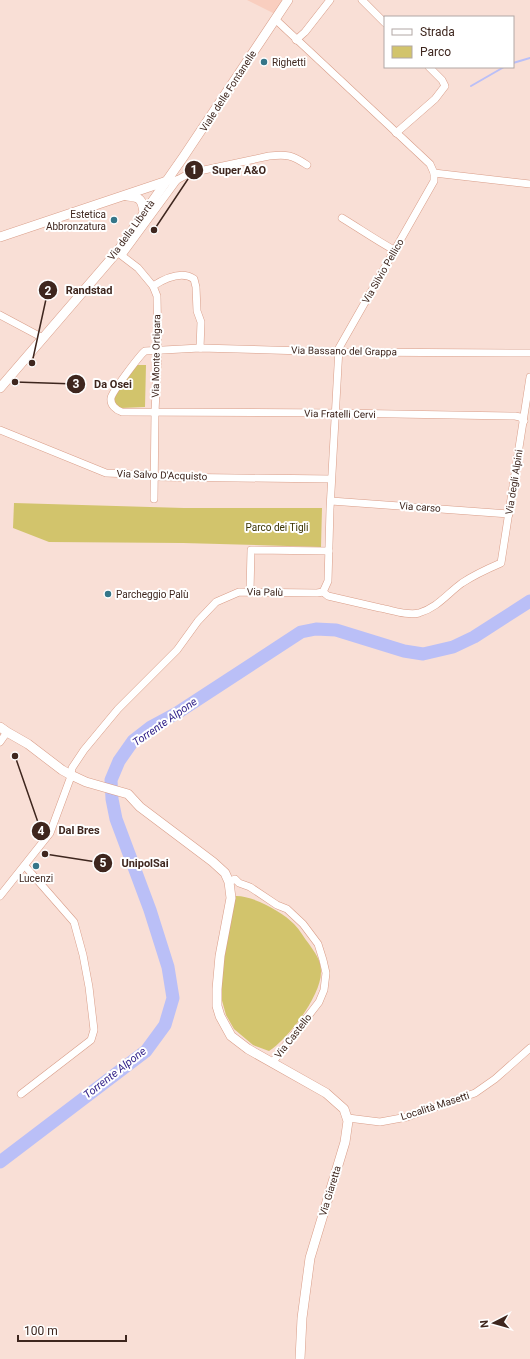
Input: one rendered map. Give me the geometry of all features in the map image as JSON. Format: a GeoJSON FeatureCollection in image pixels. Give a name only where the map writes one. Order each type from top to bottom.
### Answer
{"type":"FeatureCollection","features":[{"type":"Feature","properties":{"kind":"street","name":"Viale delle Fontanelle"},"geometry":{"type":"LineString","coordinates":[[167,181],[288,0]]}},
{"type":"Feature","properties":{"kind":"street"},"geometry":{"type":"LineString","coordinates":[[296,40],[305,32],[330,0]]}},
{"type":"Feature","properties":{"kind":"street"},"geometry":{"type":"LineString","coordinates":[[362,0],[384,22]]}},
{"type":"Feature","properties":{"kind":"street"},"geometry":{"type":"LineString","coordinates":[[274,19],[430,164],[434,173],[530,184]]}},
{"type":"Feature","properties":{"kind":"street"},"geometry":{"type":"LineString","coordinates":[[396,133],[435,99],[445,86],[442,80],[430,68]]}},
{"type":"Feature","properties":{"kind":"street"},"geometry":{"type":"LineString","coordinates":[[120,254],[154,202],[177,180],[190,173],[281,154],[294,156],[307,165]]}},
{"type":"Feature","properties":{"kind":"street","name":"Via Silvio Pellico"},"geometry":{"type":"LineString","coordinates":[[323,592],[328,581],[334,413],[339,348],[434,181],[434,173]]}},
{"type":"Feature","properties":{"kind":"street"},"geometry":{"type":"LineString","coordinates":[[0,237],[167,181],[177,180]]}},
{"type":"Feature","properties":{"kind":"street","name":"Via della Libertà"},"geometry":{"type":"LineString","coordinates":[[0,388],[43,338],[120,254],[144,212],[154,202],[167,181]]}},
{"type":"Feature","properties":{"kind":"street"},"geometry":{"type":"LineString","coordinates":[[124,196],[134,196],[154,202]]}},
{"type":"Feature","properties":{"kind":"street"},"geometry":{"type":"LineString","coordinates":[[140,199],[144,212]]}},
{"type":"Feature","properties":{"kind":"street"},"geometry":{"type":"LineString","coordinates":[[342,218],[394,250]]}},
{"type":"Feature","properties":{"kind":"street","name":"Via Monte Ortigara"},"geometry":{"type":"LineString","coordinates":[[120,254],[138,268],[153,286],[157,296],[158,350],[155,412],[154,499]]}},
{"type":"Feature","properties":{"kind":"street"},"geometry":{"type":"LineString","coordinates":[[153,286],[174,276],[185,275],[194,279],[196,287],[197,311],[201,322],[200,348]]}},
{"type":"Feature","properties":{"kind":"street"},"geometry":{"type":"LineString","coordinates":[[0,315],[43,338]]}},
{"type":"Feature","properties":{"kind":"street","name":"Via Bassano del Grappa"},"geometry":{"type":"LineString","coordinates":[[112,405],[111,399],[113,392],[145,351],[200,348],[338,352],[530,353]]}},
{"type":"Feature","properties":{"kind":"street","name":"Via degli Alpini"},"geometry":{"type":"LineString","coordinates":[[501,563],[530,377]]}},
{"type":"Feature","properties":{"kind":"street","name":"Via Fratelli Cervi"},"geometry":{"type":"LineString","coordinates":[[112,405],[117,410],[122,412],[515,416],[520,417],[524,421]]}},
{"type":"Feature","properties":{"kind":"street","name":"Via Salvo D'Acquisto"},"geometry":{"type":"LineString","coordinates":[[0,430],[106,473],[155,475],[158,477],[331,479]]}},
{"type":"Feature","properties":{"kind":"street","name":"Via carso"},"geometry":{"type":"LineString","coordinates":[[331,501],[509,514]]}},
{"type":"Feature","properties":{"kind":"street"},"geometry":{"type":"LineString","coordinates":[[250,591],[251,550],[329,551]]}},
{"type":"Feature","properties":{"kind":"street","name":"Via Palù"},"geometry":{"type":"LineString","coordinates":[[0,896],[50,833],[70,780],[72,768],[96,734],[118,709],[177,650],[206,611],[216,602],[239,592],[323,592],[328,596],[411,614],[430,608],[461,583],[501,563]]}},
{"type":"Feature","properties":{"kind":"street"},"geometry":{"type":"LineString","coordinates":[[0,742],[3,730],[28,744],[62,770],[71,775],[93,784],[128,794],[149,814],[213,862],[225,873],[229,882]]}},
{"type":"Feature","properties":{"kind":"street"},"geometry":{"type":"LineString","coordinates":[[21,1094],[91,1040],[94,1030],[88,980],[74,922],[25,866]]}},
{"type":"Feature","properties":{"kind":"street","name":"Via Castello"},"geometry":{"type":"LineString","coordinates":[[235,879],[239,883],[250,887],[277,905],[287,909],[303,924],[318,944],[323,960],[326,974],[324,990],[319,1002],[272,1063],[248,1049],[231,1036],[220,1016],[217,1006],[220,956],[231,898],[229,882],[235,879]]}},
{"type":"Feature","properties":{"kind":"street","name":"Località Masetti"},"geometry":{"type":"LineString","coordinates":[[348,1118],[380,1122],[407,1117],[475,1093],[495,1079],[530,1048]]}},
{"type":"Feature","properties":{"kind":"street"},"geometry":{"type":"LineString","coordinates":[[272,1063],[326,1092],[340,1104],[348,1118]]}},
{"type":"Feature","properties":{"kind":"street","name":"Via Giaretta"},"geometry":{"type":"LineString","coordinates":[[300,1359],[302,1318],[310,1258],[345,1142],[348,1128],[348,1118]]}},
{"type":"Feature","properties":{"kind":"shaded area"},"geometry":{"type":"Polygon","coordinates":[[[247,0],[284,0],[275,14],[247,0]]]}},
{"type":"Feature","properties":{"kind":"green space"},"geometry":{"type":"Polygon","coordinates":[[[137,365],[146,365],[145,407],[121,408],[116,405],[114,400],[116,394],[119,387],[137,365]]]}},
{"type":"Feature","properties":{"kind":"green space","name":"Parco dei Tigli"},"geometry":{"type":"Polygon","coordinates":[[[14,503],[184,508],[322,508],[321,547],[183,543],[49,542],[13,528],[14,503]]]}},
{"type":"Feature","properties":{"kind":"green space"},"geometry":{"type":"Polygon","coordinates":[[[235,896],[242,896],[258,901],[283,914],[298,929],[320,963],[320,981],[310,1004],[294,1027],[277,1045],[269,1051],[253,1045],[234,1029],[226,1015],[221,997],[221,975],[235,896]]]}},
{"type":"Feature","properties":{"kind":"waterway"},"geometry":{"type":"LineString","coordinates":[[514,63],[530,58]]}},
{"type":"Feature","properties":{"kind":"waterway"},"geometry":{"type":"LineString","coordinates":[[471,86],[502,68]]}},
{"type":"Feature","properties":{"kind":"waterway","name":"Torrente Alpone"},"geometry":{"type":"LineString","coordinates":[[0,1162],[146,1051],[165,1025],[173,998],[168,967],[150,910],[116,819],[112,799],[111,780],[119,761],[133,741],[151,727],[177,713],[301,632],[316,629],[336,630],[404,651],[423,654],[453,647],[474,637],[530,601]]}},
{"type":"Feature","properties":{"kind":"place","name":"Righetti"},"geometry":{"type":"Point","coordinates":[264,62]}},
{"type":"Feature","properties":{"kind":"place","name":"Estetica Abbronzatura"},"geometry":{"type":"Point","coordinates":[114,220]}},
{"type":"Feature","properties":{"kind":"place","name":"Super A&O"},"geometry":{"type":"Point","coordinates":[154,230]}},
{"type":"Feature","properties":{"kind":"place","name":"Randstad"},"geometry":{"type":"Point","coordinates":[32,363]}},
{"type":"Feature","properties":{"kind":"place","name":"Da Osei"},"geometry":{"type":"Point","coordinates":[15,382]}},
{"type":"Feature","properties":{"kind":"place","name":"Parcheggio Palù"},"geometry":{"type":"Point","coordinates":[108,594]}},
{"type":"Feature","properties":{"kind":"place","name":"Dal Bres"},"geometry":{"type":"Point","coordinates":[15,756]}},
{"type":"Feature","properties":{"kind":"place","name":"UnipolSai"},"geometry":{"type":"Point","coordinates":[45,854]}},
{"type":"Feature","properties":{"kind":"place","name":"Lucenzi"},"geometry":{"type":"Point","coordinates":[36,866]}}]}
